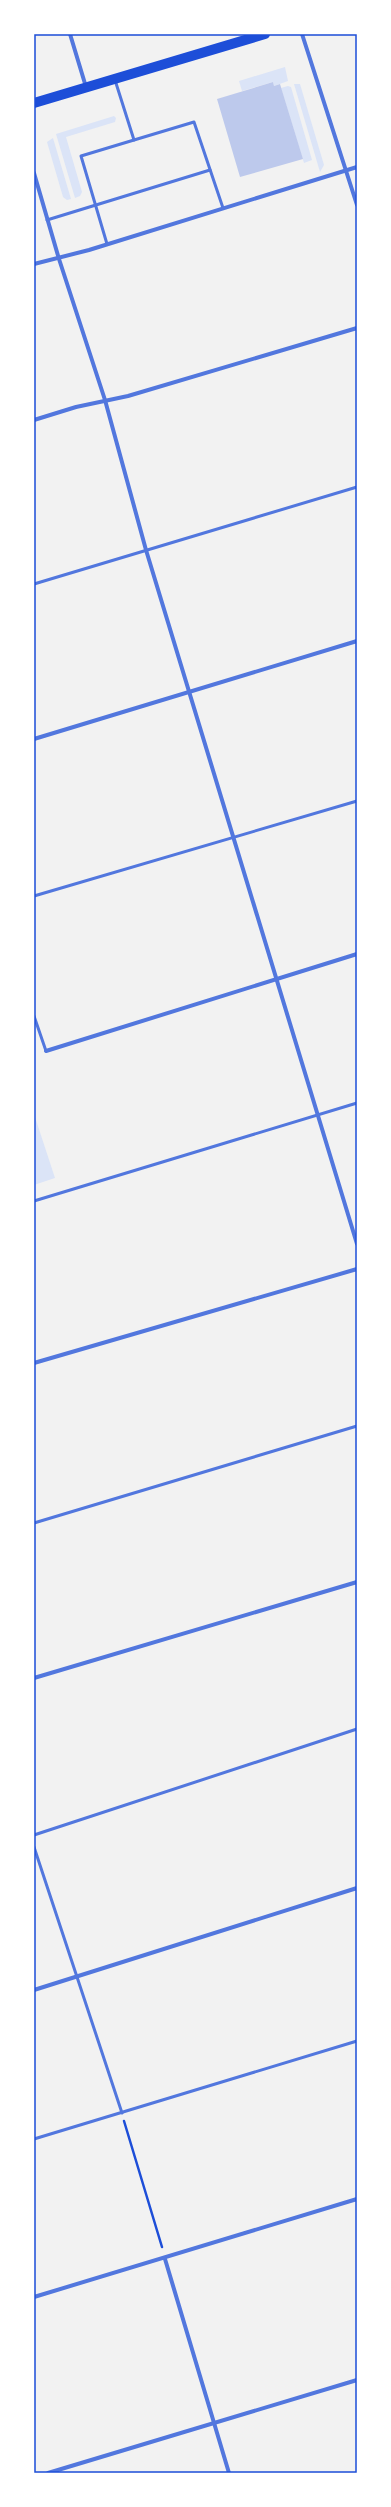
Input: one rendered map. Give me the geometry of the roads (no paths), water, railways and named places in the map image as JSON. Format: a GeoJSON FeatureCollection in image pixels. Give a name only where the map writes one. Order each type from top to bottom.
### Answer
{"type":"FeatureCollection","features":[{"type":"Feature","properties":{"kind":"main road"},"geometry":{"type":"LineString","coordinates":[[34,103],[265,34]]}},
{"type":"Feature","properties":{"kind":"street"},"geometry":{"type":"LineString","coordinates":[[70,34],[86,87]]}},
{"type":"Feature","properties":{"kind":"street"},"geometry":{"type":"LineString","coordinates":[[302,34],[357,205]]}},
{"type":"Feature","properties":{"kind":"street"},"geometry":{"type":"LineString","coordinates":[[34,264],[107,244],[357,167]]}},
{"type":"Feature","properties":{"kind":"street"},"geometry":{"type":"LineString","coordinates":[[34,173],[58,258],[105,400],[146,550],[319,1113],[357,1244]]}},
{"type":"Feature","properties":{"kind":"street"},"geometry":{"type":"LineString","coordinates":[[34,420],[105,400],[128,396],[357,328]]}},
{"type":"Feature","properties":{"kind":"street"},"geometry":{"type":"LineString","coordinates":[[34,739],[357,641]]}},
{"type":"Feature","properties":{"kind":"street"},"geometry":{"type":"LineString","coordinates":[[46,1051],[357,954]]}},
{"type":"Feature","properties":{"kind":"street"},"geometry":{"type":"LineString","coordinates":[[34,1363],[357,1269]]}},
{"type":"Feature","properties":{"kind":"street"},"geometry":{"type":"LineString","coordinates":[[34,1678],[357,1582]]}},
{"type":"Feature","properties":{"kind":"street"},"geometry":{"type":"LineString","coordinates":[[34,1990],[357,1888]]}},
{"type":"Feature","properties":{"kind":"street"},"geometry":{"type":"LineString","coordinates":[[34,2297],[165,2259],[357,2199]]}},
{"type":"Feature","properties":{"kind":"street"},"geometry":{"type":"LineString","coordinates":[[165,2259],[229,2473]]}},
{"type":"Feature","properties":{"kind":"street"},"geometry":{"type":"LineString","coordinates":[[48,2473],[357,2380]]}},
{"type":"Feature","properties":{"kind":"lane"},"geometry":{"type":"LineString","coordinates":[[115,79],[134,140]]}},
{"type":"Feature","properties":{"kind":"lane"},"geometry":{"type":"LineString","coordinates":[[107,244],[81,156],[194,122],[223,208]]}},
{"type":"Feature","properties":{"kind":"lane"},"geometry":{"type":"LineString","coordinates":[[47,220],[210,170]]}},
{"type":"Feature","properties":{"kind":"lane"},"geometry":{"type":"LineString","coordinates":[[34,584],[357,487]]}},
{"type":"Feature","properties":{"kind":"lane"},"geometry":{"type":"LineString","coordinates":[[34,896],[357,801]]}},
{"type":"Feature","properties":{"kind":"lane"},"geometry":{"type":"LineString","coordinates":[[34,1016],[46,1051]]}},
{"type":"Feature","properties":{"kind":"lane"},"geometry":{"type":"LineString","coordinates":[[34,1201],[319,1113],[357,1103]]}},
{"type":"Feature","properties":{"kind":"lane"},"geometry":{"type":"LineString","coordinates":[[34,1523],[357,1426]]}},
{"type":"Feature","properties":{"kind":"lane"},"geometry":{"type":"LineString","coordinates":[[34,1835],[357,1729]]}},
{"type":"Feature","properties":{"kind":"lane"},"geometry":{"type":"LineString","coordinates":[[34,1847],[122,2113]]}},
{"type":"Feature","properties":{"kind":"lane"},"geometry":{"type":"LineString","coordinates":[[34,2139],[357,2041]]}}]}
